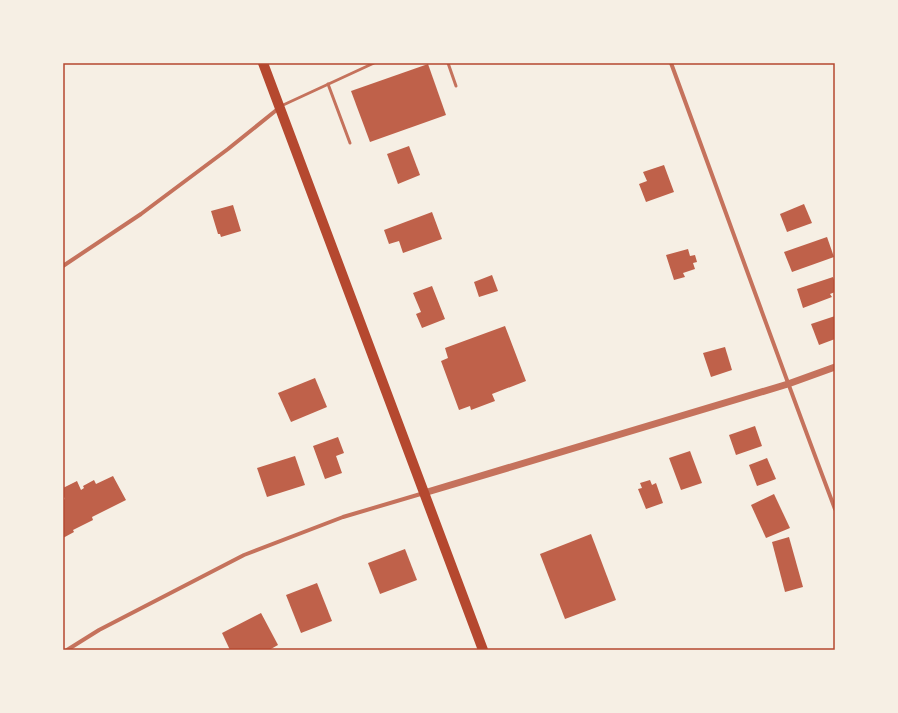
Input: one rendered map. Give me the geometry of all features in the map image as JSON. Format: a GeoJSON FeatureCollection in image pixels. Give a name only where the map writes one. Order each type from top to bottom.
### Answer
{"type":"FeatureCollection","features":[{"type":"Feature","properties":{"kind":"main road"},"geometry":{"type":"LineString","coordinates":[[262,63],[483,650]]}},
{"type":"Feature","properties":{"kind":"street"},"geometry":{"type":"LineString","coordinates":[[671,63],[835,509]]}},
{"type":"Feature","properties":{"kind":"street"},"geometry":{"type":"LineString","coordinates":[[63,266],[141,214],[228,149],[279,107]]}},
{"type":"Feature","properties":{"kind":"street"},"geometry":{"type":"LineString","coordinates":[[67,650],[99,630],[244,555],[343,517],[788,384],[835,367]]}},
{"type":"Feature","properties":{"kind":"lane"},"geometry":{"type":"LineString","coordinates":[[279,107],[374,63]]}},
{"type":"Feature","properties":{"kind":"lane"},"geometry":{"type":"LineString","coordinates":[[448,63],[456,86]]}},
{"type":"Feature","properties":{"kind":"lane"},"geometry":{"type":"LineString","coordinates":[[328,84],[350,143]]}},
{"type":"Feature","properties":{"kind":"building"},"geometry":{"type":"Polygon","coordinates":[[[428,64],[446,115],[370,142],[351,91],[428,64]]]}},
{"type":"Feature","properties":{"kind":"building"},"geometry":{"type":"Polygon","coordinates":[[[409,146],[420,175],[398,184],[387,154],[409,146]]]}},
{"type":"Feature","properties":{"kind":"building"},"geometry":{"type":"Polygon","coordinates":[[[664,165],[674,192],[646,202],[639,184],[647,181],[643,172],[664,165]]]}},
{"type":"Feature","properties":{"kind":"building"},"geometry":{"type":"Polygon","coordinates":[[[804,204],[812,223],[787,232],[780,214],[804,204]]]}},
{"type":"Feature","properties":{"kind":"building"},"geometry":{"type":"Polygon","coordinates":[[[233,205],[241,231],[221,237],[220,234],[218,234],[211,211],[233,205]]]}},
{"type":"Feature","properties":{"kind":"building"},"geometry":{"type":"Polygon","coordinates":[[[432,212],[442,239],[403,253],[399,241],[389,244],[384,230],[432,212]]]}},
{"type":"Feature","properties":{"kind":"building"},"geometry":{"type":"Polygon","coordinates":[[[827,237],[834,257],[792,272],[784,252],[827,237]]]}},
{"type":"Feature","properties":{"kind":"building"},"geometry":{"type":"Polygon","coordinates":[[[688,249],[690,256],[695,255],[697,262],[693,263],[695,269],[683,273],[685,277],[674,280],[666,255],[688,249]]]}},
{"type":"Feature","properties":{"kind":"building"},"geometry":{"type":"Polygon","coordinates":[[[492,275],[498,291],[479,297],[474,282],[492,275]]]}},
{"type":"Feature","properties":{"kind":"building"},"geometry":{"type":"Polygon","coordinates":[[[833,277],[835,292],[830,294],[832,297],[803,308],[797,289],[833,277]]]}},
{"type":"Feature","properties":{"kind":"building"},"geometry":{"type":"Polygon","coordinates":[[[432,286],[445,319],[422,328],[416,314],[421,312],[413,293],[432,286]]]}},
{"type":"Feature","properties":{"kind":"building"},"geometry":{"type":"Polygon","coordinates":[[[835,316],[835,339],[819,345],[811,324],[835,316]]]}},
{"type":"Feature","properties":{"kind":"building"},"geometry":{"type":"Polygon","coordinates":[[[505,326],[526,381],[492,394],[495,401],[471,410],[470,406],[459,410],[441,361],[448,358],[445,348],[505,326]]]}},
{"type":"Feature","properties":{"kind":"building"},"geometry":{"type":"Polygon","coordinates":[[[725,347],[732,370],[711,377],[703,353],[725,347]]]}},
{"type":"Feature","properties":{"kind":"building"},"geometry":{"type":"Polygon","coordinates":[[[315,378],[327,407],[291,422],[278,393],[315,378]]]}},
{"type":"Feature","properties":{"kind":"building"},"geometry":{"type":"Polygon","coordinates":[[[755,426],[762,446],[736,455],[729,435],[755,426]]]}},
{"type":"Feature","properties":{"kind":"building"},"geometry":{"type":"Polygon","coordinates":[[[338,437],[344,453],[336,456],[342,473],[325,479],[313,446],[338,437]]]}},
{"type":"Feature","properties":{"kind":"building"},"geometry":{"type":"Polygon","coordinates":[[[690,451],[702,483],[681,490],[669,458],[690,451]]]}},
{"type":"Feature","properties":{"kind":"building"},"geometry":{"type":"Polygon","coordinates":[[[295,456],[305,485],[267,497],[257,468],[295,456]]]}},
{"type":"Feature","properties":{"kind":"building"},"geometry":{"type":"Polygon","coordinates":[[[767,458],[776,479],[757,486],[749,465],[767,458]]]}},
{"type":"Feature","properties":{"kind":"building"},"geometry":{"type":"Polygon","coordinates":[[[113,476],[126,500],[92,517],[93,520],[73,530],[74,532],[63,538],[63,500],[65,499],[63,495],[63,488],[77,481],[81,490],[84,488],[83,486],[94,480],[96,484],[113,476]]]}},
{"type":"Feature","properties":{"kind":"building"},"geometry":{"type":"Polygon","coordinates":[[[650,480],[652,485],[656,483],[663,503],[646,509],[638,489],[642,488],[640,483],[650,480]]]}},
{"type":"Feature","properties":{"kind":"building"},"geometry":{"type":"Polygon","coordinates":[[[774,494],[790,528],[766,538],[751,505],[774,494]]]}},
{"type":"Feature","properties":{"kind":"building"},"geometry":{"type":"Polygon","coordinates":[[[591,534],[616,600],[565,619],[540,554],[591,534]]]}},
{"type":"Feature","properties":{"kind":"building"},"geometry":{"type":"Polygon","coordinates":[[[789,537],[803,587],[785,592],[772,542],[789,537]]]}},
{"type":"Feature","properties":{"kind":"building"},"geometry":{"type":"Polygon","coordinates":[[[405,549],[417,580],[380,594],[368,563],[405,549]]]}},
{"type":"Feature","properties":{"kind":"building"},"geometry":{"type":"Polygon","coordinates":[[[317,583],[332,621],[301,633],[286,595],[317,583]]]}},
{"type":"Feature","properties":{"kind":"building"},"geometry":{"type":"Polygon","coordinates":[[[261,613],[278,645],[269,650],[230,650],[222,633],[261,613]]]}}]}
